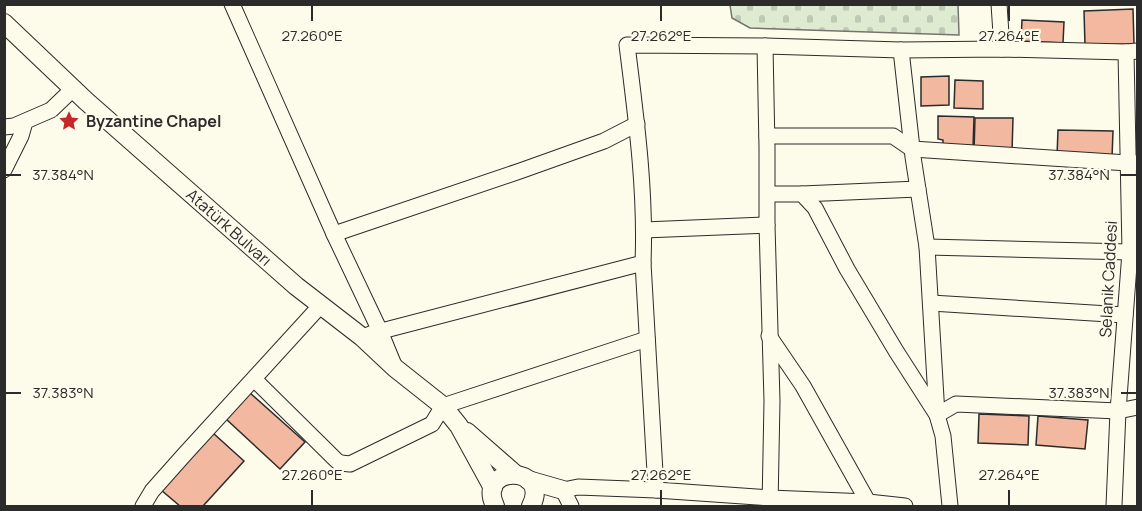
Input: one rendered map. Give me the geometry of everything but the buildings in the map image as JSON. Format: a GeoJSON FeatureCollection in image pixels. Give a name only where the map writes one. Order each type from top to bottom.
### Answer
{"type":"FeatureCollection","features":[{"type":"Feature","properties":{"kind":"main road","name":"Atatürk Bulvarı"},"geometry":{"type":"LineString","coordinates":[[4,23],[73,89],[297,286],[362,337],[395,368],[443,406],[459,426],[521,477]]}},
{"type":"Feature","properties":{"kind":"main road","name":"Atatürk Bulvarı"},"geometry":{"type":"LineString","coordinates":[[459,426],[490,499]]}},
{"type":"Feature","properties":{"kind":"main road"},"geometry":{"type":"LineString","coordinates":[[490,499],[496,483],[504,476],[521,477],[564,490]]}},
{"type":"Feature","properties":{"kind":"main road"},"geometry":{"type":"LineString","coordinates":[[521,477],[534,491],[532,504]]}},
{"type":"Feature","properties":{"kind":"main road"},"geometry":{"type":"LineString","coordinates":[[532,504],[564,490]]}},
{"type":"Feature","properties":{"kind":"street"},"geometry":{"type":"LineString","coordinates":[[232,4],[395,368]]}},
{"type":"Feature","properties":{"kind":"street"},"geometry":{"type":"LineString","coordinates":[[999,4],[1002,49]]}},
{"type":"Feature","properties":{"kind":"street"},"geometry":{"type":"LineString","coordinates":[[656,490],[643,263],[644,230],[637,124],[627,45],[1132,52]]}},
{"type":"Feature","properties":{"kind":"street"},"geometry":{"type":"LineString","coordinates":[[765,46],[772,401],[770,502]]}},
{"type":"Feature","properties":{"kind":"street"},"geometry":{"type":"LineString","coordinates":[[901,50],[912,150],[927,247],[937,416],[943,436],[950,507]]}},
{"type":"Feature","properties":{"kind":"street","name":"Selanik Caddesi"},"geometry":{"type":"LineString","coordinates":[[1114,507],[1118,411],[1130,252],[1133,163],[1132,52]]}},
{"type":"Feature","properties":{"kind":"street"},"geometry":{"type":"LineString","coordinates":[[4,127],[14,126],[51,110],[73,89]]}},
{"type":"Feature","properties":{"kind":"street"},"geometry":{"type":"LineString","coordinates":[[4,171],[21,136],[25,122]]}},
{"type":"Feature","properties":{"kind":"street"},"geometry":{"type":"LineString","coordinates":[[334,234],[604,141],[637,124]]}},
{"type":"Feature","properties":{"kind":"street"},"geometry":{"type":"LineString","coordinates":[[767,136],[893,136],[912,150],[1133,163]]}},
{"type":"Feature","properties":{"kind":"street"},"geometry":{"type":"LineString","coordinates":[[768,194],[918,189]]}},
{"type":"Feature","properties":{"kind":"street"},"geometry":{"type":"LineString","coordinates":[[802,194],[815,208],[847,268],[937,416]]}},
{"type":"Feature","properties":{"kind":"street"},"geometry":{"type":"LineString","coordinates":[[644,230],[767,225]]}},
{"type":"Feature","properties":{"kind":"street"},"geometry":{"type":"LineString","coordinates":[[927,247],[1130,252]]}},
{"type":"Feature","properties":{"kind":"street"},"geometry":{"type":"LineString","coordinates":[[362,337],[643,263]]}},
{"type":"Feature","properties":{"kind":"street"},"geometry":{"type":"LineString","coordinates":[[930,303],[1125,315]]}},
{"type":"Feature","properties":{"kind":"street"},"geometry":{"type":"LineString","coordinates":[[144,507],[152,492],[184,455],[321,305]]}},
{"type":"Feature","properties":{"kind":"street"},"geometry":{"type":"LineString","coordinates":[[769,336],[803,386],[868,502]]}},
{"type":"Feature","properties":{"kind":"street"},"geometry":{"type":"LineString","coordinates":[[255,379],[337,461],[345,464],[355,462],[432,424],[443,406],[647,339]]}},
{"type":"Feature","properties":{"kind":"street"},"geometry":{"type":"LineString","coordinates":[[937,416],[956,404],[1118,411],[1137,407]]}},
{"type":"Feature","properties":{"kind":"street"},"geometry":{"type":"LineString","coordinates":[[571,507],[564,490],[578,487],[656,490],[770,502],[868,502],[905,507]]}},
{"type":"Feature","properties":{"kind":"green space"},"geometry":{"type":"Polygon","coordinates":[[[730,5],[958,5],[959,35],[750,28],[732,18],[730,5]]]}},
{"type":"Feature","properties":{"kind":"place","name":"Byzantine Chapel"},"geometry":{"type":"Point","coordinates":[69,121]}}]}
